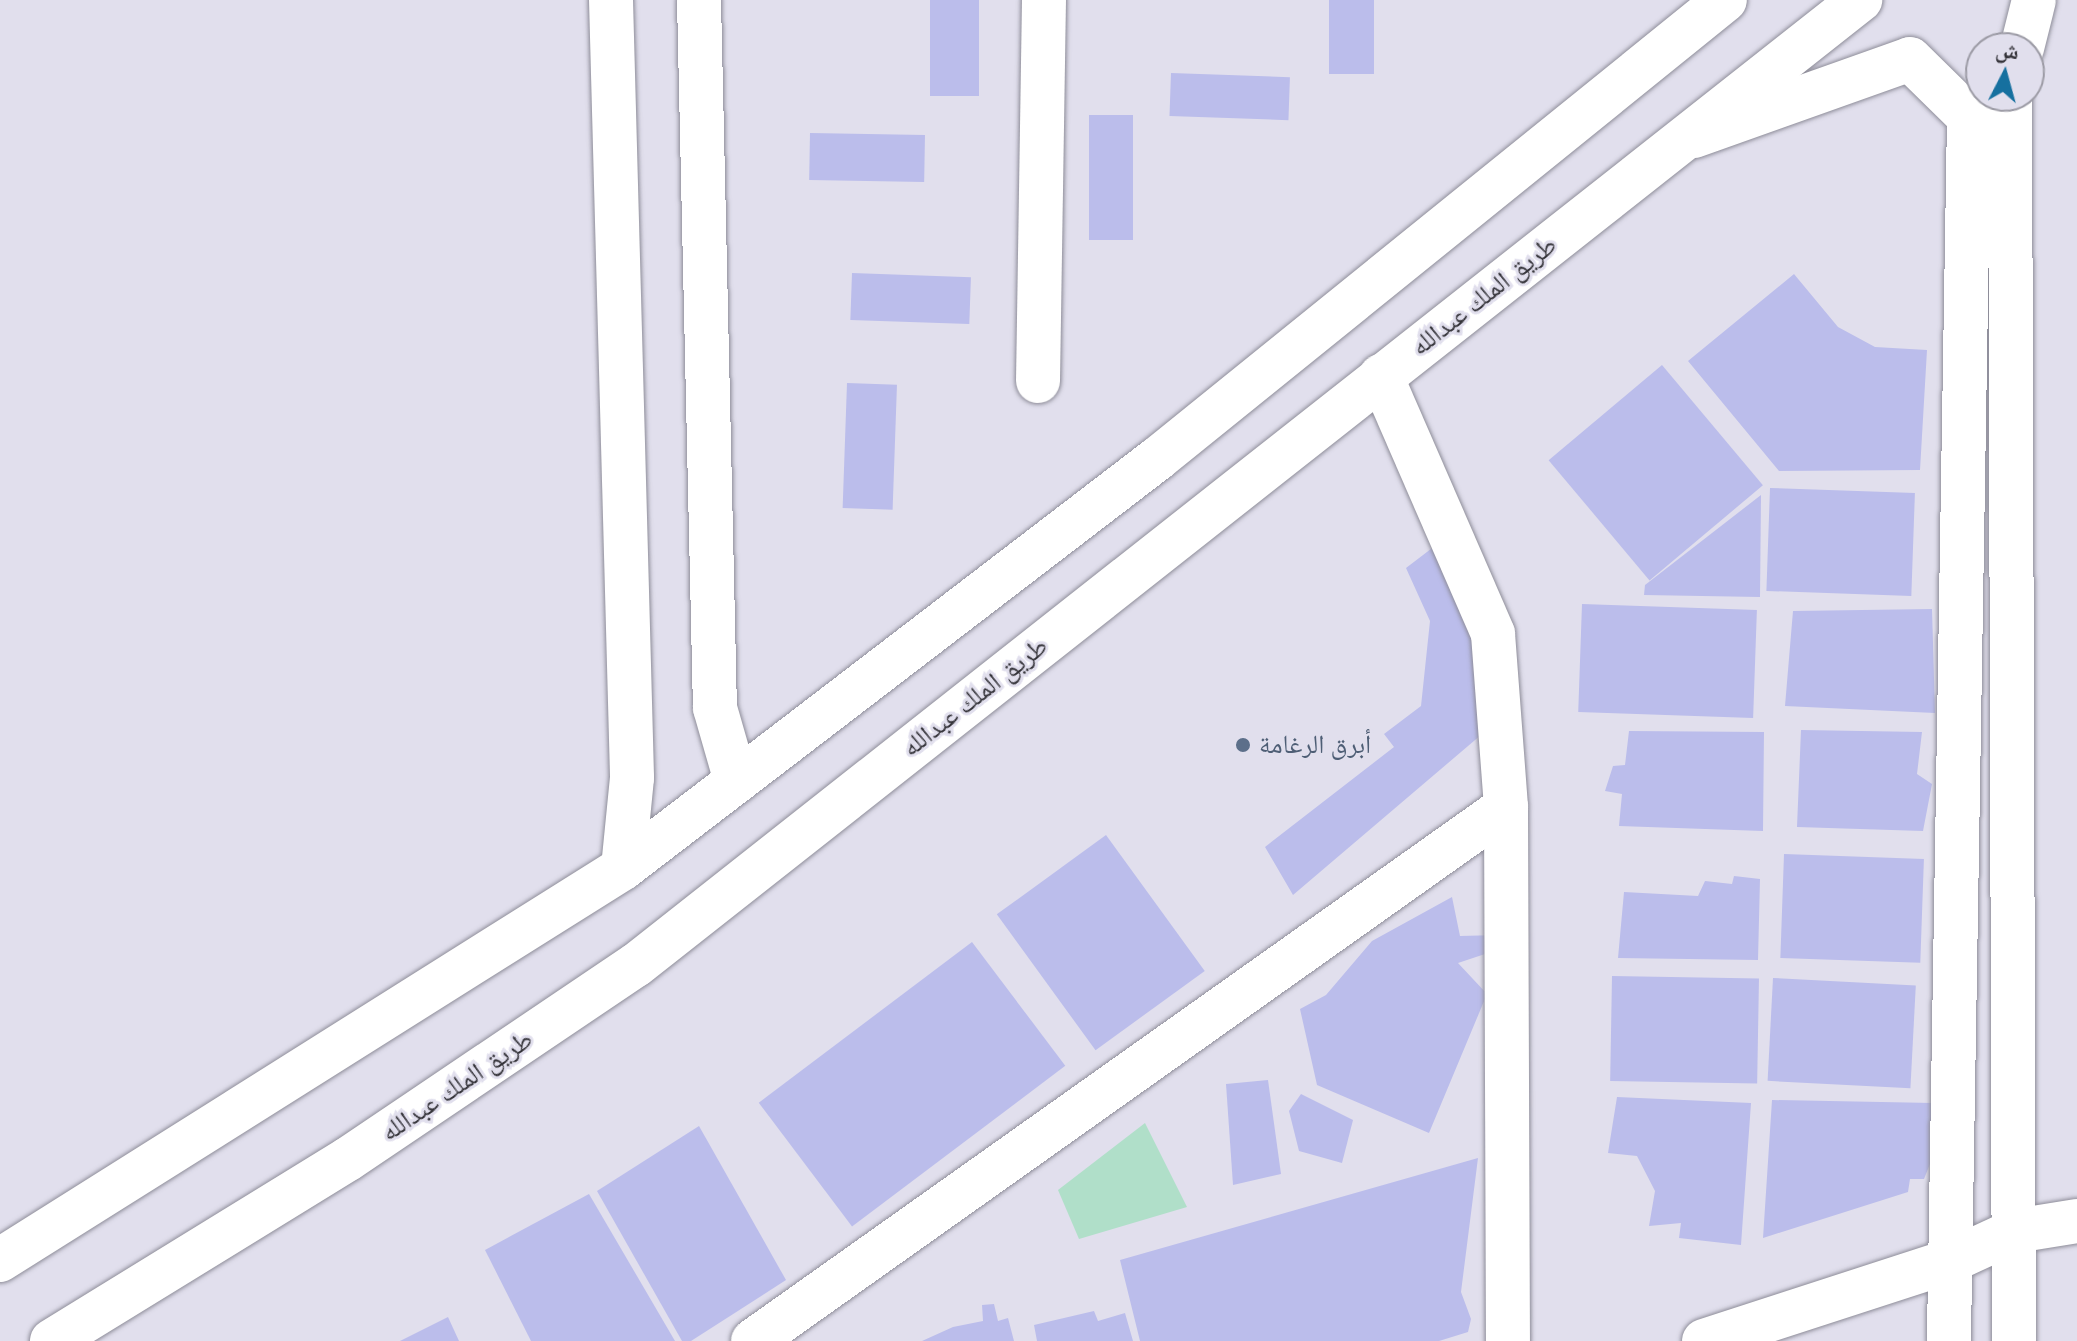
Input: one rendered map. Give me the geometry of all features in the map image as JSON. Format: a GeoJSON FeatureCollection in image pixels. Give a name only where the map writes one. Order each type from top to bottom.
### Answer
{"type":"FeatureCollection","features":[{"type":"Feature","properties":{"kind":"main road"},"geometry":{"type":"LineString","coordinates":[[611,0],[632,778],[623,868]]}},
{"type":"Feature","properties":{"kind":"main road"},"geometry":{"type":"LineString","coordinates":[[699,0],[715,708],[736,781]]}},
{"type":"Feature","properties":{"kind":"main road"},"geometry":{"type":"LineString","coordinates":[[1038,381],[1044,0]]}},
{"type":"Feature","properties":{"kind":"main road"},"geometry":{"type":"LineString","coordinates":[[0,1260],[623,868],[1157,459],[1725,0]]}},
{"type":"Feature","properties":{"kind":"main road","name":"طريق الملك عبدالله"},"geometry":{"type":"LineString","coordinates":[[52,1341],[348,1159],[636,965],[1860,0]]}},
{"type":"Feature","properties":{"kind":"main road"},"geometry":{"type":"LineString","coordinates":[[2026,32],[2034,0]]}},
{"type":"Feature","properties":{"kind":"main road"},"geometry":{"type":"LineString","coordinates":[[1688,138],[1910,59],[1969,117],[1949,1341]]}},
{"type":"Feature","properties":{"kind":"main road"},"geometry":{"type":"LineString","coordinates":[[2010,112],[2014,1341]]}},
{"type":"Feature","properties":{"kind":"main road"},"geometry":{"type":"LineString","coordinates":[[1381,376],[1493,634],[1506,807],[1508,1341]]}},
{"type":"Feature","properties":{"kind":"main road"},"geometry":{"type":"LineString","coordinates":[[753,1341],[1506,807]]}},
{"type":"Feature","properties":{"kind":"main road"},"geometry":{"type":"LineString","coordinates":[[1704,1341],[1950,1261],[2015,1231],[2077,1221]]}},
{"type":"Feature","properties":{"kind":"green space"},"geometry":{"type":"Polygon","coordinates":[[[1145,1123],[1187,1207],[1079,1239],[1058,1190],[1145,1123]]]}},
{"type":"Feature","properties":{"kind":"building"},"geometry":{"type":"Polygon","coordinates":[[[930,0],[979,0],[979,96],[930,96],[930,0]]]}},
{"type":"Feature","properties":{"kind":"building"},"geometry":{"type":"Polygon","coordinates":[[[1329,0],[1374,0],[1374,74],[1329,74],[1329,0]]]}},
{"type":"Feature","properties":{"kind":"building"},"geometry":{"type":"Polygon","coordinates":[[[1171,73],[1290,77],[1288,120],[1169,116],[1171,73]]]}},
{"type":"Feature","properties":{"kind":"building"},"geometry":{"type":"Polygon","coordinates":[[[1089,115],[1133,115],[1133,240],[1089,240],[1089,115]]]}},
{"type":"Feature","properties":{"kind":"building"},"geometry":{"type":"Polygon","coordinates":[[[810,133],[925,135],[924,182],[809,180],[810,133]]]}},
{"type":"Feature","properties":{"kind":"building"},"geometry":{"type":"Polygon","coordinates":[[[852,273],[971,277],[969,324],[850,320],[852,273]]]}},
{"type":"Feature","properties":{"kind":"building"},"geometry":{"type":"Polygon","coordinates":[[[1794,274],[1838,327],[1875,347],[1927,350],[1920,470],[1779,471],[1688,361],[1794,274]]]}},
{"type":"Feature","properties":{"kind":"building"},"geometry":{"type":"Polygon","coordinates":[[[1662,365],[1763,485],[1650,580],[1549,460],[1662,365]]]}},
{"type":"Feature","properties":{"kind":"building"},"geometry":{"type":"Polygon","coordinates":[[[847,383],[897,385],[893,510],[843,508],[847,383]]]}},
{"type":"Feature","properties":{"kind":"building"},"geometry":{"type":"Polygon","coordinates":[[[1770,488],[1915,493],[1911,596],[1766,591],[1770,488]]]}},
{"type":"Feature","properties":{"kind":"building"},"geometry":{"type":"Polygon","coordinates":[[[1761,495],[1760,597],[1644,595],[1645,585],[1761,495]]]}},
{"type":"Feature","properties":{"kind":"building"},"geometry":{"type":"Polygon","coordinates":[[[1444,539],[1482,622],[1488,729],[1293,895],[1265,847],[1394,747],[1384,734],[1421,706],[1430,621],[1406,568],[1444,539]]]}},
{"type":"Feature","properties":{"kind":"building"},"geometry":{"type":"Polygon","coordinates":[[[1582,604],[1757,610],[1753,718],[1578,712],[1582,604]]]}},
{"type":"Feature","properties":{"kind":"building"},"geometry":{"type":"Polygon","coordinates":[[[1932,609],[1935,713],[1785,706],[1793,611],[1932,609]]]}},
{"type":"Feature","properties":{"kind":"building"},"geometry":{"type":"Polygon","coordinates":[[[1801,730],[1922,732],[1917,774],[1932,784],[1923,831],[1797,827],[1801,730]]]}},
{"type":"Feature","properties":{"kind":"building"},"geometry":{"type":"Polygon","coordinates":[[[1629,731],[1764,732],[1763,831],[1619,826],[1622,794],[1605,791],[1613,766],[1625,765],[1629,731]]]}},
{"type":"Feature","properties":{"kind":"building"},"geometry":{"type":"Polygon","coordinates":[[[1106,835],[1205,971],[1096,1050],[997,914],[1106,835]]]}},
{"type":"Feature","properties":{"kind":"building"},"geometry":{"type":"Polygon","coordinates":[[[1784,854],[1924,859],[1920,963],[1780,958],[1784,854]]]}},
{"type":"Feature","properties":{"kind":"building"},"geometry":{"type":"Polygon","coordinates":[[[1734,876],[1760,879],[1758,960],[1618,958],[1624,892],[1698,896],[1705,881],[1732,884],[1734,876]]]}},
{"type":"Feature","properties":{"kind":"building"},"geometry":{"type":"Polygon","coordinates":[[[1452,897],[1460,936],[1498,935],[1497,950],[1458,963],[1487,994],[1429,1133],[1317,1085],[1300,1009],[1326,995],[1372,941],[1452,897]]]}},
{"type":"Feature","properties":{"kind":"building"},"geometry":{"type":"Polygon","coordinates":[[[972,942],[1065,1066],[852,1226],[759,1103],[972,942]]]}},
{"type":"Feature","properties":{"kind":"building"},"geometry":{"type":"Polygon","coordinates":[[[1612,976],[1759,979],[1757,1084],[1610,1081],[1612,976]]]}},
{"type":"Feature","properties":{"kind":"building"},"geometry":{"type":"Polygon","coordinates":[[[1773,978],[1916,985],[1910,1088],[1768,1081],[1773,978]]]}},
{"type":"Feature","properties":{"kind":"building"},"geometry":{"type":"Polygon","coordinates":[[[1268,1080],[1281,1174],[1233,1185],[1226,1084],[1268,1080]]]}},
{"type":"Feature","properties":{"kind":"building"},"geometry":{"type":"Polygon","coordinates":[[[1301,1094],[1353,1120],[1342,1163],[1299,1151],[1289,1111],[1301,1094]]]}},
{"type":"Feature","properties":{"kind":"building"},"geometry":{"type":"Polygon","coordinates":[[[1617,1097],[1751,1103],[1741,1245],[1679,1238],[1681,1223],[1649,1226],[1655,1191],[1637,1156],[1608,1153],[1617,1097]]]}},
{"type":"Feature","properties":{"kind":"building"},"geometry":{"type":"Polygon","coordinates":[[[1772,1100],[1933,1103],[1932,1159],[1924,1179],[1910,1179],[1908,1192],[1763,1238],[1772,1100]]]}},
{"type":"Feature","properties":{"kind":"building"},"geometry":{"type":"Polygon","coordinates":[[[699,1126],[786,1280],[691,1341],[682,1341],[597,1191],[699,1126]]]}},
{"type":"Feature","properties":{"kind":"building"},"geometry":{"type":"Polygon","coordinates":[[[1478,1158],[1461,1292],[1471,1319],[1468,1332],[1439,1341],[1140,1341],[1120,1260],[1478,1158]]]}},
{"type":"Feature","properties":{"kind":"building"},"geometry":{"type":"Polygon","coordinates":[[[589,1194],[675,1341],[531,1341],[485,1250],[589,1194]]]}},
{"type":"Feature","properties":{"kind":"building"},"geometry":{"type":"Polygon","coordinates":[[[994,1304],[998,1321],[1008,1318],[1014,1341],[922,1341],[953,1327],[983,1321],[982,1305],[994,1304]]]}},
{"type":"Feature","properties":{"kind":"building"},"geometry":{"type":"Polygon","coordinates":[[[1094,1311],[1098,1321],[1125,1313],[1133,1341],[1037,1341],[1034,1325],[1094,1311]]]}},
{"type":"Feature","properties":{"kind":"building"},"geometry":{"type":"Polygon","coordinates":[[[448,1317],[459,1341],[400,1341],[448,1317]]]}},
{"type":"Feature","properties":{"kind":"place","name":"أبرق الرغامة"},"geometry":{"type":"Point","coordinates":[1243,745]}}]}
